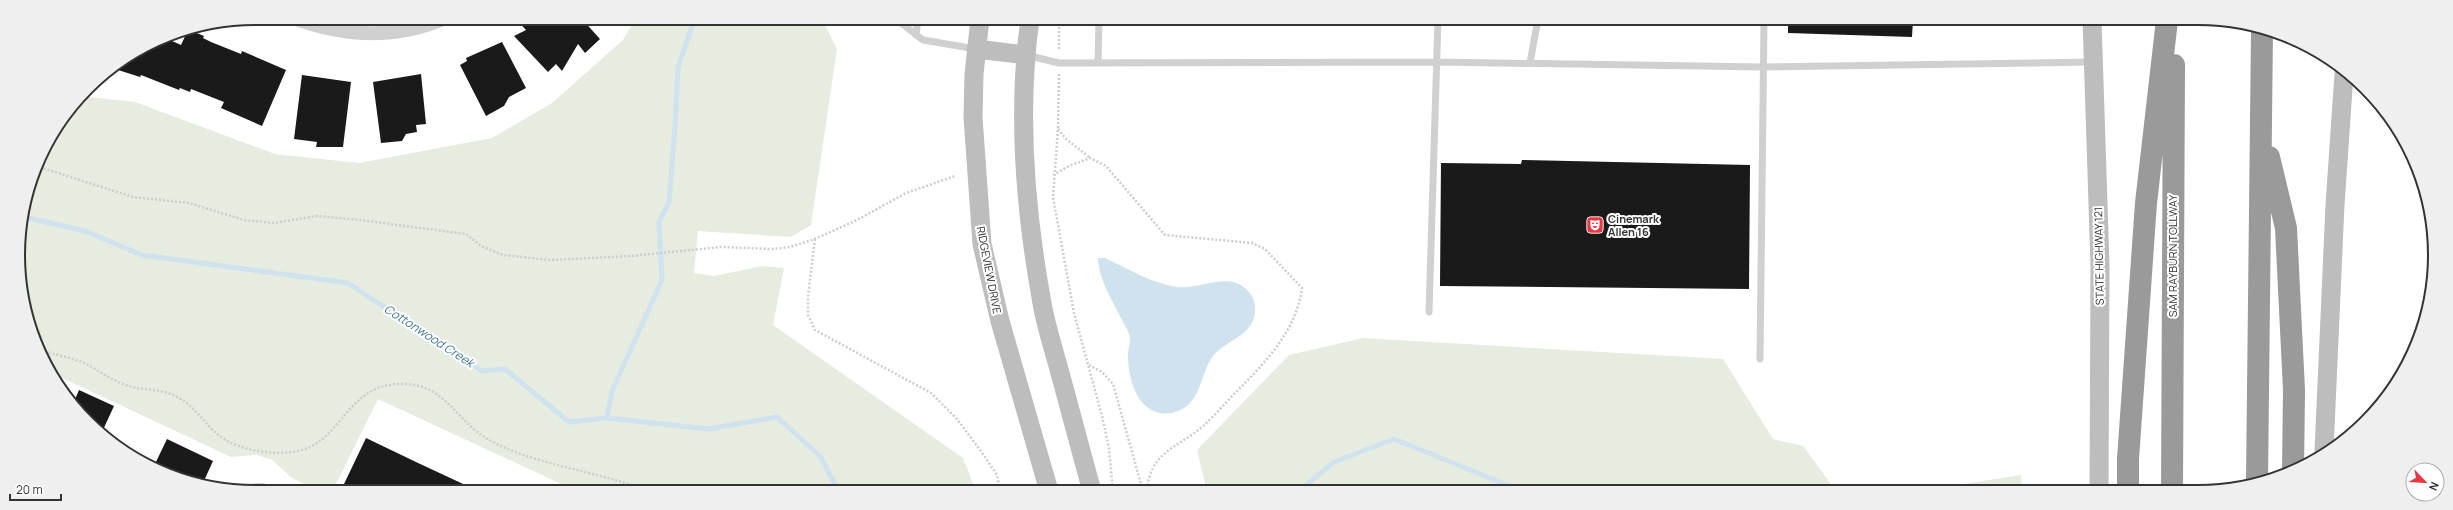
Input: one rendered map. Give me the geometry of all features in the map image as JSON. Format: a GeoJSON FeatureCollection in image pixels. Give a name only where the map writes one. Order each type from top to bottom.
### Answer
{"type":"FeatureCollection","features":[{"type":"Feature","properties":{"kind":"highway"},"geometry":{"type":"LineString","coordinates":[[2128,485],[2128,459],[2146,204],[2166,25]]}},
{"type":"Feature","properties":{"kind":"highway","name":"SAM RAYBURN TOLLWAY"},"geometry":{"type":"LineString","coordinates":[[2172,485],[2174,25]]}},
{"type":"Feature","properties":{"kind":"highway"},"geometry":{"type":"LineString","coordinates":[[2257,477],[2262,34]]}},
{"type":"Feature","properties":{"kind":"highway"},"geometry":{"type":"LineString","coordinates":[[2262,125],[2286,228],[2294,390],[2293,464]]}},
{"type":"Feature","properties":{"kind":"main road","name":"RIDGEVIEW DRIVE"},"geometry":{"type":"LineString","coordinates":[[979,25],[973,97],[973,141],[982,244],[1000,321],[1047,485]]}},
{"type":"Feature","properties":{"kind":"main road"},"geometry":{"type":"LineString","coordinates":[[1029,25],[1026,55],[1025,161],[1041,297],[1090,485]]}},
{"type":"Feature","properties":{"kind":"main road","name":"STATE HIGHWAY 121"},"geometry":{"type":"LineString","coordinates":[[2092,25],[2100,265],[2099,485]]}},
{"type":"Feature","properties":{"kind":"main road"},"geometry":{"type":"LineString","coordinates":[[976,49],[1026,55]]}},
{"type":"Feature","properties":{"kind":"main road"},"geometry":{"type":"LineString","coordinates":[[2324,447],[2335,205],[2344,77]]}},
{"type":"Feature","properties":{"kind":"street"},"geometry":{"type":"LineString","coordinates":[[314,25],[326,29],[375,34],[400,32],[422,25]]}},
{"type":"Feature","properties":{"kind":"lane"},"geometry":{"type":"LineString","coordinates":[[904,25],[916,35],[932,43],[976,49]]}},
{"type":"Feature","properties":{"kind":"lane"},"geometry":{"type":"LineString","coordinates":[[916,35],[917,25]]}},
{"type":"Feature","properties":{"kind":"lane"},"geometry":{"type":"LineString","coordinates":[[1098,62],[1099,25]]}},
{"type":"Feature","properties":{"kind":"lane"},"geometry":{"type":"LineString","coordinates":[[1429,312],[1438,25]]}},
{"type":"Feature","properties":{"kind":"lane"},"geometry":{"type":"LineString","coordinates":[[1530,63],[1537,25]]}},
{"type":"Feature","properties":{"kind":"lane"},"geometry":{"type":"LineString","coordinates":[[1760,359],[1764,25]]}},
{"type":"Feature","properties":{"kind":"lane"},"geometry":{"type":"LineString","coordinates":[[1026,55],[1059,63],[1436,62],[1763,67],[2094,62]]}},
{"type":"Feature","properties":{"kind":"path"},"geometry":{"type":"LineString","coordinates":[[1059,25],[1058,129],[1053,197],[1059,238],[1074,313],[1089,365],[1109,448],[1112,485]]}},
{"type":"Feature","properties":{"kind":"path"},"geometry":{"type":"LineString","coordinates":[[1058,129],[1066,139],[1090,158],[1106,166],[1165,235],[1252,243],[1265,249],[1302,288],[1299,304],[1288,331],[1265,363],[1202,427],[1169,449],[1155,462],[1148,485]]}},
{"type":"Feature","properties":{"kind":"path"},"geometry":{"type":"LineString","coordinates":[[1054,175],[1069,166],[1090,158]]}},
{"type":"Feature","properties":{"kind":"path"},"geometry":{"type":"LineString","coordinates":[[43,168],[133,197],[189,203],[260,223],[306,217],[334,217],[466,234],[488,249],[513,257],[551,260],[631,256],[742,246],[772,249],[790,247],[815,239],[857,220],[906,193],[955,176]]}},
{"type":"Feature","properties":{"kind":"path"},"geometry":{"type":"LineString","coordinates":[[815,239],[808,296],[808,314],[815,330],[931,392],[957,419],[983,454],[997,475],[999,485]]}},
{"type":"Feature","properties":{"kind":"path"},"geometry":{"type":"LineString","coordinates":[[47,352],[83,363],[126,385],[173,394],[186,401],[218,435],[228,441],[252,449],[280,453],[309,447],[327,432],[359,399],[371,392],[394,384],[419,386],[440,396],[452,405],[471,426],[491,440],[538,458],[600,474],[631,485]]}},
{"type":"Feature","properties":{"kind":"path"},"geometry":{"type":"LineString","coordinates":[[1089,365],[1102,372],[1113,384],[1141,485]]}},
{"type":"Feature","properties":{"kind":"shaded area"},"geometry":{"type":"Polygon","coordinates":[[[632,25],[825,25],[837,49],[811,225],[791,237],[698,231],[694,273],[714,276],[762,266],[784,268],[773,325],[963,458],[974,485],[563,485],[378,399],[335,485],[306,485],[292,478],[272,460],[257,455],[231,457],[60,377],[56,370],[37,329],[29,300],[25,270],[25,240],[29,210],[33,195],[37,181],[49,153],[64,127],[88,97],[135,102],[275,154],[359,163],[492,138],[552,103],[623,40],[632,25]]]}},
{"type":"Feature","properties":{"kind":"shaded area"},"geometry":{"type":"Polygon","coordinates":[[[1363,338],[1723,359],[1773,439],[1803,446],[1832,485],[1206,485],[1197,450],[1289,355],[1363,338]]]}},
{"type":"Feature","properties":{"kind":"shaded area"},"geometry":{"type":"Polygon","coordinates":[[[2021,475],[2022,485],[1958,485],[2021,475]]]}},
{"type":"Feature","properties":{"kind":"water"},"geometry":{"type":"Polygon","coordinates":[[[1098,258],[1105,258],[1159,283],[1177,287],[1185,287],[1221,281],[1238,283],[1251,294],[1255,309],[1254,318],[1251,325],[1241,335],[1213,356],[1206,368],[1193,400],[1182,409],[1171,413],[1160,413],[1151,410],[1144,405],[1139,398],[1129,372],[1128,354],[1130,341],[1127,328],[1111,299],[1101,274],[1098,258]]]}},
{"type":"Feature","properties":{"kind":"building"},"geometry":{"type":"Polygon","coordinates":[[[521,25],[587,25],[600,39],[585,53],[578,44],[562,71],[556,64],[548,72],[514,36],[526,30],[521,25]]]}},
{"type":"Feature","properties":{"kind":"building"},"geometry":{"type":"Polygon","coordinates":[[[1788,25],[1913,25],[1912,37],[1788,33],[1788,25]]]}},
{"type":"Feature","properties":{"kind":"building"},"geometry":{"type":"Polygon","coordinates":[[[196,33],[204,36],[203,38],[211,42],[241,54],[242,51],[286,70],[262,126],[221,108],[224,102],[191,89],[190,92],[180,88],[179,90],[141,75],[140,77],[119,70],[140,56],[172,41],[181,45],[185,36],[196,33]]]}},
{"type":"Feature","properties":{"kind":"building"},"geometry":{"type":"Polygon","coordinates":[[[502,42],[526,88],[509,97],[504,106],[486,116],[460,65],[467,61],[466,58],[502,42]]]}},
{"type":"Feature","properties":{"kind":"building"},"geometry":{"type":"Polygon","coordinates":[[[421,74],[426,124],[416,125],[417,132],[406,134],[402,141],[381,143],[373,82],[421,74]]]}},
{"type":"Feature","properties":{"kind":"building"},"geometry":{"type":"Polygon","coordinates":[[[302,75],[351,82],[343,147],[316,147],[317,142],[294,139],[302,75]]]}},
{"type":"Feature","properties":{"kind":"building","name":"Cinemark Allen 16"},"geometry":{"type":"Polygon","coordinates":[[[1522,160],[1750,165],[1749,289],[1440,286],[1441,163],[1521,164],[1522,160]]]}},
{"type":"Feature","properties":{"kind":"building"},"geometry":{"type":"Polygon","coordinates":[[[79,390],[114,406],[104,428],[92,418],[75,398],[79,390]]]}},
{"type":"Feature","properties":{"kind":"building"},"geometry":{"type":"Polygon","coordinates":[[[366,438],[465,485],[346,485],[344,484],[366,438]]]}},
{"type":"Feature","properties":{"kind":"building"},"geometry":{"type":"Polygon","coordinates":[[[167,439],[213,461],[205,480],[181,473],[156,462],[167,439]]]}},
{"type":"Feature","properties":{"kind":"waterway"},"geometry":{"type":"LineString","coordinates":[[607,418],[612,391],[662,280],[659,222],[669,202],[678,67],[693,25]]}},
{"type":"Feature","properties":{"kind":"waterway","name":"Cottonwood Creek"},"geometry":{"type":"LineString","coordinates":[[28,218],[85,231],[142,255],[348,283],[482,371],[505,369],[569,422],[607,418],[708,429],[777,417],[820,456],[835,485]]}},
{"type":"Feature","properties":{"kind":"waterway","name":"Cottonwood Creek"},"geometry":{"type":"LineString","coordinates":[[1306,485],[1334,462],[1394,439],[1507,485]]}},
{"type":"Feature","properties":{"kind":"place","name":"Cinemark Allen 16"},"geometry":{"type":"Point","coordinates":[1595,225]}}]}
